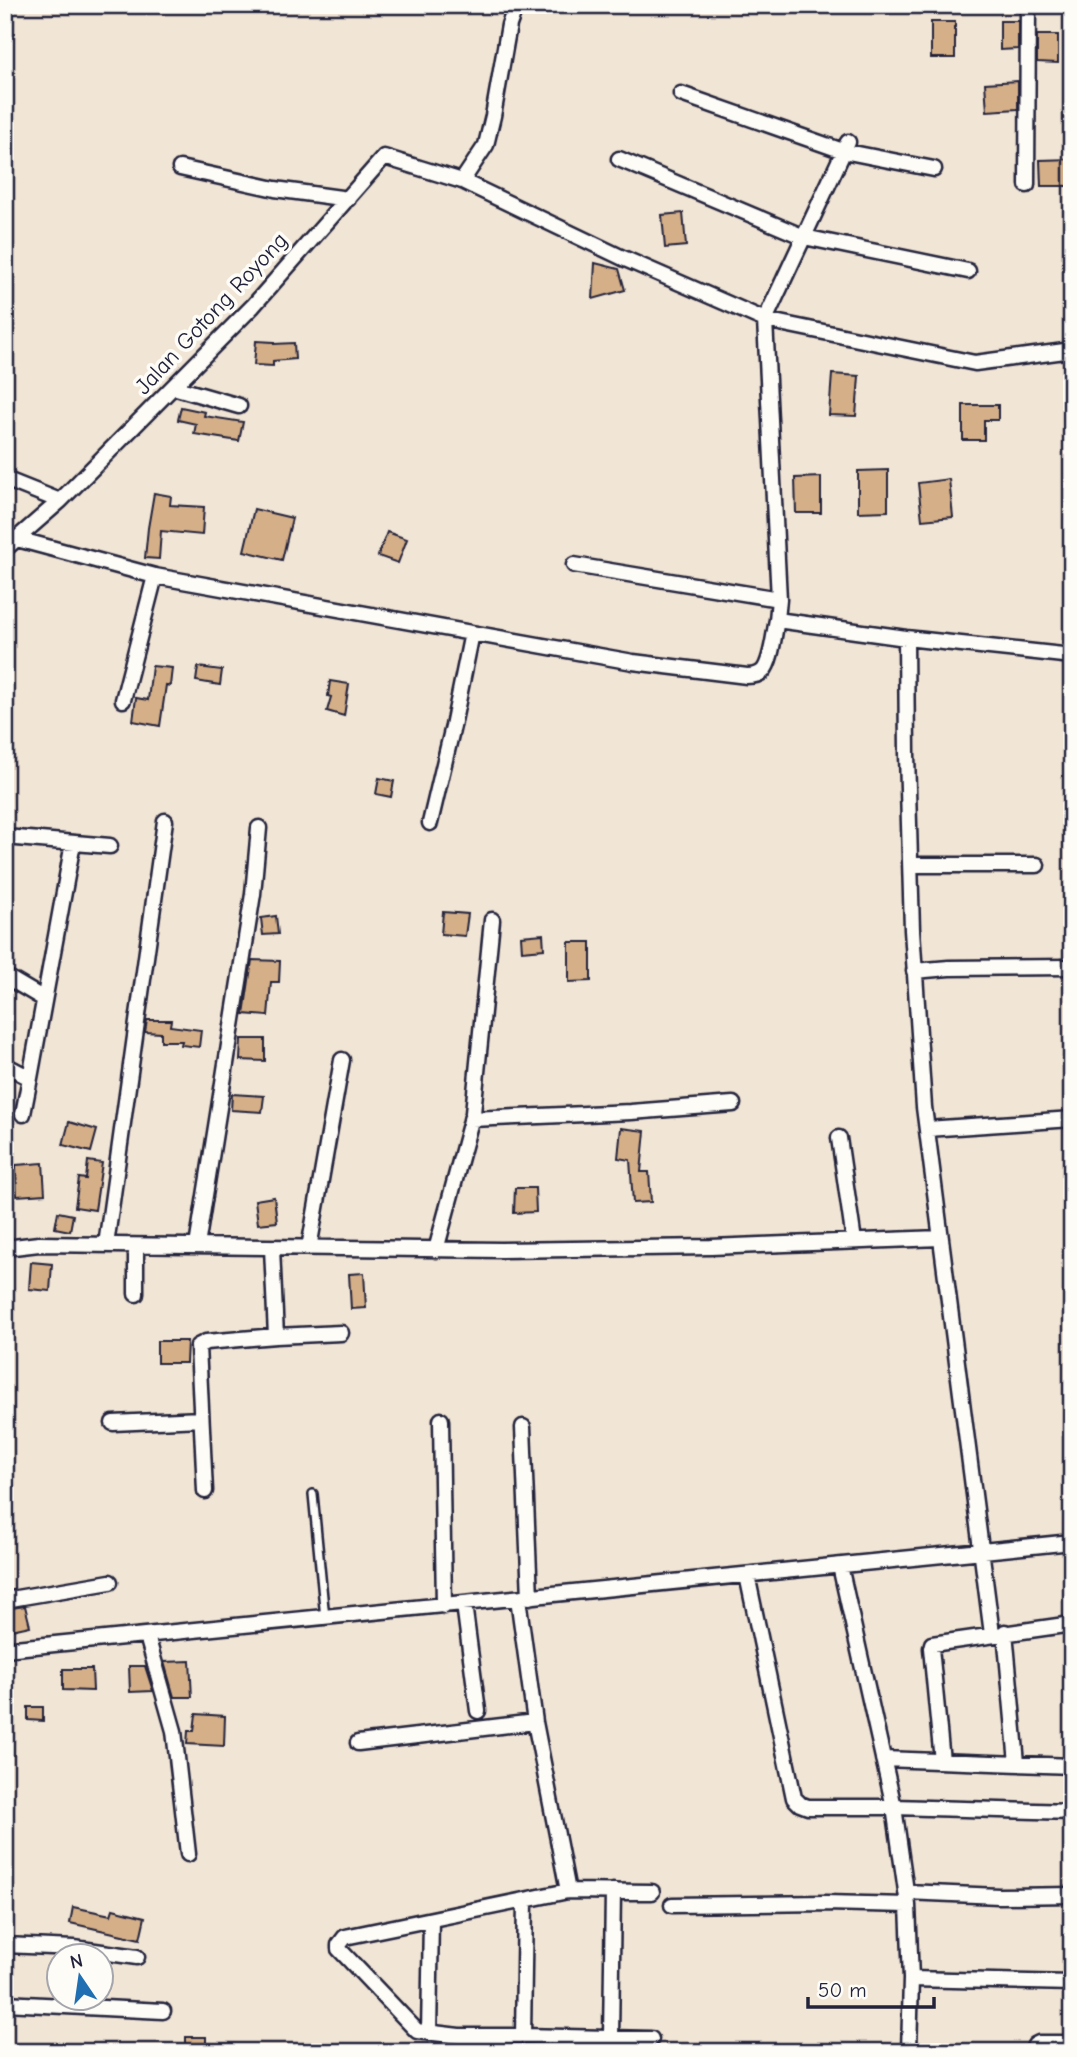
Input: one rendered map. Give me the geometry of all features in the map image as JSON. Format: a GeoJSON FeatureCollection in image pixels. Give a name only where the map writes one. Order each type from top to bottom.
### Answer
{"type":"FeatureCollection","features":[{"type":"Feature","properties":{"kind":"street"},"geometry":{"type":"LineString","coordinates":[[516,5],[509,25],[486,145],[462,181],[623,258],[765,320],[975,363],[1072,350]]}},
{"type":"Feature","properties":{"kind":"street"},"geometry":{"type":"LineString","coordinates":[[1027,185],[1028,5]]}},
{"type":"Feature","properties":{"kind":"street"},"geometry":{"type":"LineString","coordinates":[[681,94],[846,146],[934,169]]}},
{"type":"Feature","properties":{"kind":"street"},"geometry":{"type":"LineString","coordinates":[[17,538],[155,576],[634,662],[756,676],[768,663],[779,599],[765,320],[846,146]]}},
{"type":"Feature","properties":{"kind":"street","name":"Jalan Gotong Royong"},"geometry":{"type":"LineString","coordinates":[[5,549],[60,501],[253,306],[384,157],[462,181]]}},
{"type":"Feature","properties":{"kind":"street"},"geometry":{"type":"LineString","coordinates":[[619,159],[804,237],[968,271]]}},
{"type":"Feature","properties":{"kind":"street"},"geometry":{"type":"LineString","coordinates":[[180,168],[275,190],[348,199]]}},
{"type":"Feature","properties":{"kind":"street"},"geometry":{"type":"LineString","coordinates":[[173,387],[239,406]]}},
{"type":"Feature","properties":{"kind":"street"},"geometry":{"type":"LineString","coordinates":[[5,479],[60,501]]}},
{"type":"Feature","properties":{"kind":"street"},"geometry":{"type":"LineString","coordinates":[[573,565],[779,599]]}},
{"type":"Feature","properties":{"kind":"street"},"geometry":{"type":"LineString","coordinates":[[123,700],[155,576]]}},
{"type":"Feature","properties":{"kind":"street"},"geometry":{"type":"LineString","coordinates":[[777,620],[906,638],[1072,656]]}},
{"type":"Feature","properties":{"kind":"street"},"geometry":{"type":"LineString","coordinates":[[430,823],[472,633]]}},
{"type":"Feature","properties":{"kind":"street"},"geometry":{"type":"LineString","coordinates":[[906,638],[914,971],[927,1129],[982,1551],[998,1633],[1017,1763]]}},
{"type":"Feature","properties":{"kind":"street"},"geometry":{"type":"LineString","coordinates":[[106,1245],[165,821]]}},
{"type":"Feature","properties":{"kind":"street"},"geometry":{"type":"LineString","coordinates":[[197,1246],[253,894],[259,828]]}},
{"type":"Feature","properties":{"kind":"street"},"geometry":{"type":"LineString","coordinates":[[5,837],[110,846]]}},
{"type":"Feature","properties":{"kind":"street"},"geometry":{"type":"LineString","coordinates":[[23,1114],[73,843]]}},
{"type":"Feature","properties":{"kind":"street"},"geometry":{"type":"LineString","coordinates":[[911,866],[1037,865]]}},
{"type":"Feature","properties":{"kind":"street"},"geometry":{"type":"LineString","coordinates":[[436,1250],[471,1119],[492,920]]}},
{"type":"Feature","properties":{"kind":"street"},"geometry":{"type":"LineString","coordinates":[[914,971],[949,968],[1072,967]]}},
{"type":"Feature","properties":{"kind":"street"},"geometry":{"type":"LineString","coordinates":[[5,976],[44,999]]}},
{"type":"Feature","properties":{"kind":"street"},"geometry":{"type":"LineString","coordinates":[[309,1248],[342,1060]]}},
{"type":"Feature","properties":{"kind":"street"},"geometry":{"type":"LineString","coordinates":[[5,1065],[30,1078]]}},
{"type":"Feature","properties":{"kind":"street"},"geometry":{"type":"LineString","coordinates":[[471,1119],[631,1112],[733,1104]]}},
{"type":"Feature","properties":{"kind":"street"},"geometry":{"type":"LineString","coordinates":[[927,1129],[1072,1119]]}},
{"type":"Feature","properties":{"kind":"street"},"geometry":{"type":"LineString","coordinates":[[839,1138],[854,1241]]}},
{"type":"Feature","properties":{"kind":"street"},"geometry":{"type":"LineString","coordinates":[[5,1248],[39,1244],[501,1250],[711,1247],[940,1238]]}},
{"type":"Feature","properties":{"kind":"street"},"geometry":{"type":"LineString","coordinates":[[135,1246],[136,1294]]}},
{"type":"Feature","properties":{"kind":"street"},"geometry":{"type":"LineString","coordinates":[[272,1248],[276,1336]]}},
{"type":"Feature","properties":{"kind":"street"},"geometry":{"type":"LineString","coordinates":[[205,1492],[198,1346],[206,1342],[341,1333]]}},
{"type":"Feature","properties":{"kind":"street"},"geometry":{"type":"LineString","coordinates":[[113,1423],[201,1419]]}},
{"type":"Feature","properties":{"kind":"street"},"geometry":{"type":"LineString","coordinates":[[441,1420],[444,1606]]}},
{"type":"Feature","properties":{"kind":"street"},"geometry":{"type":"LineString","coordinates":[[523,1427],[524,1598],[536,1722],[568,1891]]}},
{"type":"Feature","properties":{"kind":"street"},"geometry":{"type":"LineString","coordinates":[[5,1650],[1072,1542]]}},
{"type":"Feature","properties":{"kind":"street"},"geometry":{"type":"LineString","coordinates":[[840,1566],[894,1807],[907,1899],[911,1979],[909,2052]]}},
{"type":"Feature","properties":{"kind":"street"},"geometry":{"type":"LineString","coordinates":[[747,1575],[794,1798],[800,1804],[808,1807],[1072,1812]]}},
{"type":"Feature","properties":{"kind":"street"},"geometry":{"type":"LineString","coordinates":[[5,1600],[110,1581]]}},
{"type":"Feature","properties":{"kind":"street"},"geometry":{"type":"LineString","coordinates":[[464,1604],[478,1711]]}},
{"type":"Feature","properties":{"kind":"street"},"geometry":{"type":"LineString","coordinates":[[942,1761],[930,1648],[932,1644],[1072,1624]]}},
{"type":"Feature","properties":{"kind":"street"},"geometry":{"type":"LineString","coordinates":[[148,1636],[174,1731],[188,1854]]}},
{"type":"Feature","properties":{"kind":"street"},"geometry":{"type":"LineString","coordinates":[[358,1743],[536,1722]]}},
{"type":"Feature","properties":{"kind":"street"},"geometry":{"type":"LineString","coordinates":[[883,1759],[1072,1766]]}},
{"type":"Feature","properties":{"kind":"street"},"geometry":{"type":"LineString","coordinates":[[651,2039],[459,2036],[417,2031],[339,1945],[345,1937],[568,1891],[652,1892]]}},
{"type":"Feature","properties":{"kind":"street"},"geometry":{"type":"LineString","coordinates":[[611,2038],[613,1891]]}},
{"type":"Feature","properties":{"kind":"street"},"geometry":{"type":"LineString","coordinates":[[672,1905],[1072,1895]]}},
{"type":"Feature","properties":{"kind":"street"},"geometry":{"type":"LineString","coordinates":[[523,2036],[525,1900]]}},
{"type":"Feature","properties":{"kind":"street"},"geometry":{"type":"LineString","coordinates":[[429,2033],[431,1920]]}},
{"type":"Feature","properties":{"kind":"street"},"geometry":{"type":"LineString","coordinates":[[5,1945],[74,1948],[137,1957]]}},
{"type":"Feature","properties":{"kind":"street"},"geometry":{"type":"LineString","coordinates":[[911,1979],[1072,1983]]}},
{"type":"Feature","properties":{"kind":"street"},"geometry":{"type":"LineString","coordinates":[[5,2003],[163,2011]]}},
{"type":"Feature","properties":{"kind":"street"},"geometry":{"type":"LineString","coordinates":[[1032,2052],[1039,2043],[1072,2043]]}},
{"type":"Feature","properties":{"kind":"lane"},"geometry":{"type":"LineString","coordinates":[[313,1494],[325,1618]]}},
{"type":"Feature","properties":{"kind":"building"},"geometry":{"type":"Polygon","coordinates":[[[1000,21],[1018,21],[1018,49],[1000,50],[1000,21]]]}},
{"type":"Feature","properties":{"kind":"building"},"geometry":{"type":"Polygon","coordinates":[[[931,22],[955,22],[955,58],[931,58],[931,22]]]}},
{"type":"Feature","properties":{"kind":"building"},"geometry":{"type":"Polygon","coordinates":[[[1037,35],[1058,35],[1058,63],[1037,62],[1037,35]]]}},
{"type":"Feature","properties":{"kind":"building"},"geometry":{"type":"Polygon","coordinates":[[[1018,81],[1018,109],[987,111],[985,83],[1018,81]]]}},
{"type":"Feature","properties":{"kind":"building"},"geometry":{"type":"Polygon","coordinates":[[[1072,159],[1072,186],[1041,186],[1040,160],[1072,159]]]}},
{"type":"Feature","properties":{"kind":"building"},"geometry":{"type":"Polygon","coordinates":[[[683,213],[686,246],[665,248],[662,215],[683,213]]]}},
{"type":"Feature","properties":{"kind":"building"},"geometry":{"type":"Polygon","coordinates":[[[595,263],[619,269],[625,290],[593,299],[595,263]]]}},
{"type":"Feature","properties":{"kind":"building"},"geometry":{"type":"Polygon","coordinates":[[[256,341],[294,343],[295,359],[273,361],[273,366],[254,365],[256,341]]]}},
{"type":"Feature","properties":{"kind":"building"},"geometry":{"type":"Polygon","coordinates":[[[832,374],[859,376],[856,416],[829,415],[832,374]]]}},
{"type":"Feature","properties":{"kind":"building"},"geometry":{"type":"Polygon","coordinates":[[[963,405],[998,405],[998,420],[984,420],[984,440],[963,440],[963,405]]]}},
{"type":"Feature","properties":{"kind":"building"},"geometry":{"type":"Polygon","coordinates":[[[181,407],[205,412],[204,416],[243,422],[239,441],[194,434],[196,424],[178,420],[181,407]]]}},
{"type":"Feature","properties":{"kind":"building"},"geometry":{"type":"Polygon","coordinates":[[[888,470],[888,511],[858,512],[858,471],[888,470]]]}},
{"type":"Feature","properties":{"kind":"building"},"geometry":{"type":"Polygon","coordinates":[[[821,477],[821,513],[796,513],[795,478],[821,477]]]}},
{"type":"Feature","properties":{"kind":"building"},"geometry":{"type":"Polygon","coordinates":[[[949,479],[953,517],[922,520],[918,483],[949,479]]]}},
{"type":"Feature","properties":{"kind":"building"},"geometry":{"type":"Polygon","coordinates":[[[154,493],[171,496],[170,505],[204,507],[202,535],[161,531],[159,559],[145,558],[154,493]]]}},
{"type":"Feature","properties":{"kind":"building"},"geometry":{"type":"Polygon","coordinates":[[[254,509],[292,518],[282,560],[244,551],[254,509]]]}},
{"type":"Feature","properties":{"kind":"building"},"geometry":{"type":"Polygon","coordinates":[[[387,532],[407,539],[398,563],[378,556],[387,532]]]}},
{"type":"Feature","properties":{"kind":"building"},"geometry":{"type":"Polygon","coordinates":[[[152,666],[172,668],[170,686],[166,685],[160,726],[133,721],[136,698],[148,700],[152,666]]]}},
{"type":"Feature","properties":{"kind":"building"},"geometry":{"type":"Polygon","coordinates":[[[198,667],[222,670],[220,685],[196,681],[198,667]]]}},
{"type":"Feature","properties":{"kind":"building"},"geometry":{"type":"Polygon","coordinates":[[[330,681],[349,684],[344,716],[327,711],[331,697],[328,696],[330,681]]]}},
{"type":"Feature","properties":{"kind":"building"},"geometry":{"type":"Polygon","coordinates":[[[379,778],[394,781],[391,797],[376,794],[379,778]]]}},
{"type":"Feature","properties":{"kind":"building"},"geometry":{"type":"Polygon","coordinates":[[[443,912],[468,914],[465,936],[441,934],[443,912]]]}},
{"type":"Feature","properties":{"kind":"building"},"geometry":{"type":"Polygon","coordinates":[[[276,916],[278,934],[263,935],[261,918],[276,916]]]}},
{"type":"Feature","properties":{"kind":"building"},"geometry":{"type":"Polygon","coordinates":[[[543,934],[544,949],[522,951],[521,936],[543,934]]]}},
{"type":"Feature","properties":{"kind":"building"},"geometry":{"type":"Polygon","coordinates":[[[569,942],[591,942],[591,981],[569,982],[569,942]]]}},
{"type":"Feature","properties":{"kind":"building"},"geometry":{"type":"Polygon","coordinates":[[[252,960],[280,961],[279,982],[271,982],[268,1016],[244,1014],[252,960]]]}},
{"type":"Feature","properties":{"kind":"building"},"geometry":{"type":"Polygon","coordinates":[[[147,1020],[171,1020],[170,1026],[201,1030],[199,1047],[181,1045],[182,1041],[161,1041],[161,1033],[145,1032],[147,1020]]]}},
{"type":"Feature","properties":{"kind":"building"},"geometry":{"type":"Polygon","coordinates":[[[241,1039],[265,1039],[265,1061],[240,1060],[241,1039]]]}},
{"type":"Feature","properties":{"kind":"building"},"geometry":{"type":"Polygon","coordinates":[[[232,1094],[264,1096],[262,1112],[231,1110],[232,1094]]]}},
{"type":"Feature","properties":{"kind":"building"},"geometry":{"type":"Polygon","coordinates":[[[69,1122],[97,1130],[91,1152],[63,1145],[69,1122]]]}},
{"type":"Feature","properties":{"kind":"building"},"geometry":{"type":"Polygon","coordinates":[[[621,1128],[645,1131],[641,1172],[649,1172],[651,1202],[633,1203],[630,1160],[618,1158],[621,1128]]]}},
{"type":"Feature","properties":{"kind":"building"},"geometry":{"type":"Polygon","coordinates":[[[88,1161],[102,1163],[95,1210],[75,1207],[79,1178],[86,1179],[88,1161]]]}},
{"type":"Feature","properties":{"kind":"building"},"geometry":{"type":"Polygon","coordinates":[[[43,1163],[45,1194],[17,1196],[16,1165],[43,1163]]]}},
{"type":"Feature","properties":{"kind":"building"},"geometry":{"type":"Polygon","coordinates":[[[515,1188],[535,1188],[536,1212],[514,1213],[515,1188]]]}},
{"type":"Feature","properties":{"kind":"building"},"geometry":{"type":"Polygon","coordinates":[[[274,1197],[277,1222],[258,1224],[255,1200],[274,1197]]]}},
{"type":"Feature","properties":{"kind":"building"},"geometry":{"type":"Polygon","coordinates":[[[58,1212],[73,1215],[70,1231],[55,1228],[58,1212]]]}},
{"type":"Feature","properties":{"kind":"building"},"geometry":{"type":"Polygon","coordinates":[[[31,1262],[52,1264],[50,1291],[29,1289],[31,1262]]]}},
{"type":"Feature","properties":{"kind":"building"},"geometry":{"type":"Polygon","coordinates":[[[364,1273],[366,1308],[351,1309],[349,1274],[364,1273]]]}},
{"type":"Feature","properties":{"kind":"building"},"geometry":{"type":"Polygon","coordinates":[[[157,1341],[187,1341],[186,1363],[157,1363],[157,1341]]]}},
{"type":"Feature","properties":{"kind":"building"},"geometry":{"type":"Polygon","coordinates":[[[25,1606],[30,1626],[7,1631],[5,1609],[25,1606]]]}},
{"type":"Feature","properties":{"kind":"building"},"geometry":{"type":"Polygon","coordinates":[[[190,1661],[192,1697],[174,1697],[164,1662],[190,1661]]]}},
{"type":"Feature","properties":{"kind":"building"},"geometry":{"type":"Polygon","coordinates":[[[129,1666],[145,1666],[153,1691],[130,1692],[129,1666]]]}},
{"type":"Feature","properties":{"kind":"building"},"geometry":{"type":"Polygon","coordinates":[[[63,1669],[92,1669],[93,1691],[63,1690],[63,1669]]]}},
{"type":"Feature","properties":{"kind":"building"},"geometry":{"type":"Polygon","coordinates":[[[28,1707],[43,1707],[43,1721],[28,1720],[28,1707]]]}},
{"type":"Feature","properties":{"kind":"building"},"geometry":{"type":"Polygon","coordinates":[[[196,1714],[225,1716],[224,1746],[187,1744],[188,1731],[194,1731],[196,1714]]]}},
{"type":"Feature","properties":{"kind":"building"},"geometry":{"type":"Polygon","coordinates":[[[73,1907],[111,1915],[113,1909],[145,1917],[140,1939],[70,1923],[73,1907]]]}},
{"type":"Feature","properties":{"kind":"building"},"geometry":{"type":"Polygon","coordinates":[[[186,2037],[206,2037],[206,2052],[186,2052],[186,2037]]]}}]}
